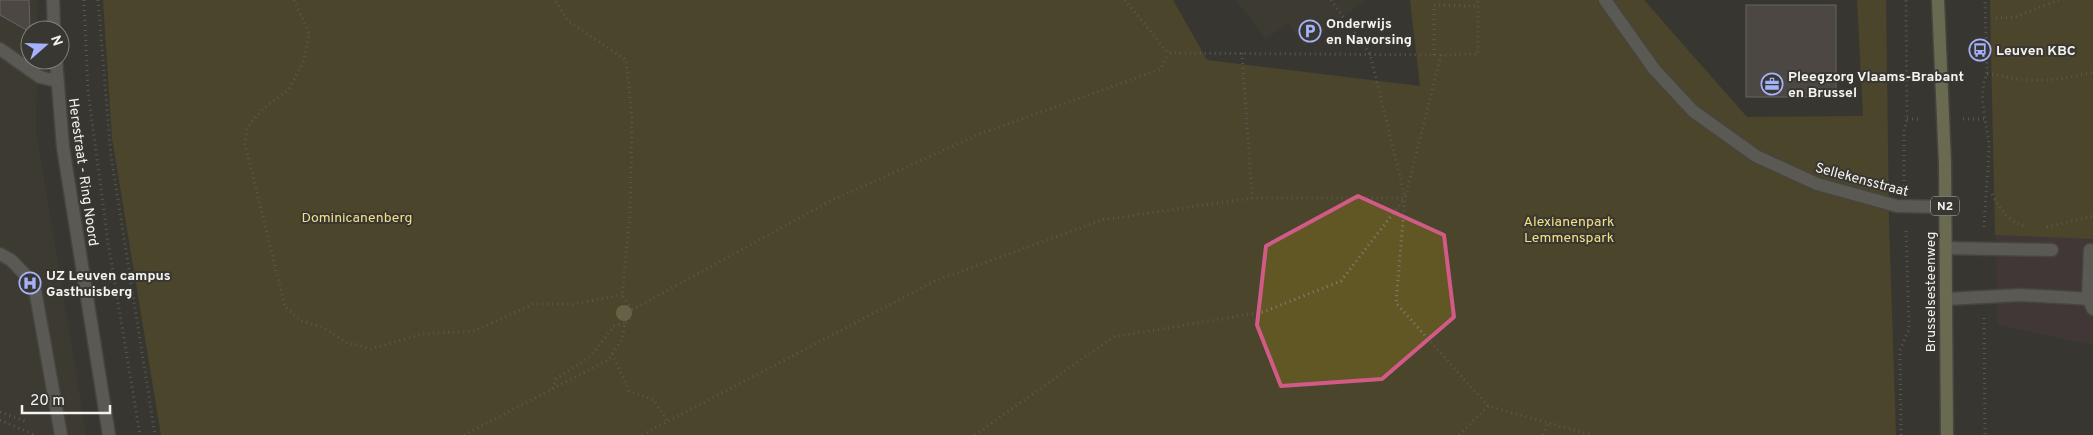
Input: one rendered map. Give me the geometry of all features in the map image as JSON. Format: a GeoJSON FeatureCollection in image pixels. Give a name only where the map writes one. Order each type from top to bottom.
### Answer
{"type":"FeatureCollection","features":[{"type":"Feature","properties":{"kind":"main road","name":"Brusselsesteenweg"},"geometry":{"type":"LineString","coordinates":[[1938,0],[1944,132],[1947,435]]}},
{"type":"Feature","properties":{"kind":"street"},"geometry":{"type":"LineString","coordinates":[[53,0],[54,20]]}},
{"type":"Feature","properties":{"kind":"street","name":"Sellekensstraat"},"geometry":{"type":"LineString","coordinates":[[1605,0],[1654,68],[1693,111],[1756,156],[1817,184],[1904,207],[1945,207]]}},
{"type":"Feature","properties":{"kind":"street"},"geometry":{"type":"LineString","coordinates":[[0,49],[40,76],[57,81]]}},
{"type":"Feature","properties":{"kind":"street","name":"Herestraat - Ring Noord"},"geometry":{"type":"LineString","coordinates":[[56,70],[63,147],[109,435]]}},
{"type":"Feature","properties":{"kind":"street"},"geometry":{"type":"LineString","coordinates":[[1946,248],[2052,250]]}},
{"type":"Feature","properties":{"kind":"street"},"geometry":{"type":"LineString","coordinates":[[1946,299],[2021,294],[2091,302],[2090,250]]}},
{"type":"Feature","properties":{"kind":"street"},"geometry":{"type":"LineString","coordinates":[[0,254],[10,260],[34,284],[61,435]]}},
{"type":"Feature","properties":{"kind":"path"},"geometry":{"type":"LineString","coordinates":[[84,0],[88,91],[106,232],[140,435]]}},
{"type":"Feature","properties":{"kind":"path"},"geometry":{"type":"LineString","coordinates":[[98,0],[111,156],[155,435]]}},
{"type":"Feature","properties":{"kind":"path"},"geometry":{"type":"LineString","coordinates":[[294,0],[309,33],[304,60],[289,89],[264,108],[247,127],[244,144],[286,307],[302,321],[322,327],[346,342],[371,348],[422,334],[474,331],[532,304],[573,304],[622,296]]}},
{"type":"Feature","properties":{"kind":"path"},"geometry":{"type":"LineString","coordinates":[[555,0],[568,21],[626,60],[632,117],[630,214],[622,296],[632,310]]}},
{"type":"Feature","properties":{"kind":"path"},"geometry":{"type":"LineString","coordinates":[[1125,0],[1168,53]]}},
{"type":"Feature","properties":{"kind":"path"},"geometry":{"type":"LineString","coordinates":[[1331,0],[1370,54],[1405,198]]}},
{"type":"Feature","properties":{"kind":"path"},"geometry":{"type":"LineString","coordinates":[[1168,53],[1478,54],[1478,0]]}},
{"type":"Feature","properties":{"kind":"path"},"geometry":{"type":"LineString","coordinates":[[1904,191],[1904,131],[1907,119],[1906,0]]}},
{"type":"Feature","properties":{"kind":"path"},"geometry":{"type":"LineString","coordinates":[[1984,225],[1989,151],[1988,132],[1984,119],[1984,81],[1987,74],[1986,0]]}},
{"type":"Feature","properties":{"kind":"path"},"geometry":{"type":"LineString","coordinates":[[1996,18],[2015,17],[2059,0]]}},
{"type":"Feature","properties":{"kind":"path"},"geometry":{"type":"LineString","coordinates":[[1434,55],[1434,5],[1478,6]]}},
{"type":"Feature","properties":{"kind":"path"},"geometry":{"type":"LineString","coordinates":[[464,435],[608,360],[622,340],[626,323],[632,310],[830,202],[980,134],[1161,69],[1168,53]]}},
{"type":"Feature","properties":{"kind":"path"},"geometry":{"type":"LineString","coordinates":[[1242,53],[1252,198]]}},
{"type":"Feature","properties":{"kind":"path"},"geometry":{"type":"LineString","coordinates":[[1441,55],[1405,198],[1396,303],[1488,406],[1592,435]]}},
{"type":"Feature","properties":{"kind":"path"},"geometry":{"type":"LineString","coordinates":[[1987,74],[2046,82],[2093,72]]}},
{"type":"Feature","properties":{"kind":"path"},"geometry":{"type":"LineString","coordinates":[[1907,119],[1915,119]]}},
{"type":"Feature","properties":{"kind":"path"},"geometry":{"type":"LineString","coordinates":[[1975,119],[1984,119]]}},
{"type":"Feature","properties":{"kind":"path"},"geometry":{"type":"LineString","coordinates":[[1992,194],[2004,215],[2017,224],[2032,229]]}},
{"type":"Feature","properties":{"kind":"path"},"geometry":{"type":"LineString","coordinates":[[642,435],[935,281],[1102,220],[1252,198],[1405,198]]}},
{"type":"Feature","properties":{"kind":"path"},"geometry":{"type":"LineString","coordinates":[[975,435],[1113,337],[1264,312],[1341,281],[1405,198]]}},
{"type":"Feature","properties":{"kind":"path"},"geometry":{"type":"LineString","coordinates":[[1902,435],[1900,350],[1909,329],[1904,207]]}},
{"type":"Feature","properties":{"kind":"path"},"geometry":{"type":"LineString","coordinates":[[2039,228],[2093,216]]}},
{"type":"Feature","properties":{"kind":"path"},"geometry":{"type":"LineString","coordinates":[[553,389],[556,379],[591,356],[614,326],[626,323]]}},
{"type":"Feature","properties":{"kind":"path"},"geometry":{"type":"LineString","coordinates":[[1984,331],[1985,435]]}},
{"type":"Feature","properties":{"kind":"path"},"geometry":{"type":"LineString","coordinates":[[612,354],[629,391],[654,400],[667,421]]}},
{"type":"Feature","properties":{"kind":"path"},"geometry":{"type":"LineString","coordinates":[[1459,435],[1488,406]]}},
{"type":"Feature","properties":{"kind":"path"},"geometry":{"type":"LineString","coordinates":[[0,412],[27,422]]}},
{"type":"Feature","properties":{"kind":"path"},"geometry":{"type":"LineString","coordinates":[[0,420],[35,435]]}},
{"type":"Feature","properties":{"kind":"path"},"geometry":{"type":"LineString","coordinates":[[1543,435],[1548,423]]}},
{"type":"Feature","properties":{"kind":"path"},"geometry":{"type":"LineString","coordinates":[[1464,430],[1469,435]]}},
{"type":"Feature","properties":{"kind":"highlighted area"},"geometry":{"type":"Polygon","coordinates":[[[1358,196],[1444,235],[1454,317],[1382,379],[1281,386],[1257,325],[1266,246],[1358,196]]]}},
{"type":"Feature","properties":{"kind":"shaded area","name":"UZ Leuven campus Gasthuisberg"},"geometry":{"type":"Polygon","coordinates":[[[0,0],[37,0],[37,20],[20,20],[20,70],[37,70],[36,132],[86,435],[0,435],[0,0]]]}},
{"type":"Feature","properties":{"kind":"shaded area","name":"Onderwijs en Navorsing"},"geometry":{"type":"Polygon","coordinates":[[[1236,0],[1365,0],[1305,46],[1288,23],[1266,39],[1236,0]]]}},
{"type":"Feature","properties":{"kind":"shaded area"},"geometry":{"type":"Polygon","coordinates":[[[1990,0],[2093,0],[2093,345],[1998,325],[1990,0]]]}},
{"type":"Feature","properties":{"kind":"green space","name":"Alexianenpark Lemmenspark"},"geometry":{"type":"Polygon","coordinates":[[[103,0],[1173,0],[1207,60],[1420,86],[1410,0],[1644,0],[1747,117],[1863,116],[1857,0],[1886,0],[1889,223],[1896,435],[161,435],[112,138],[103,0]]]}},
{"type":"Feature","properties":{"kind":"green space"},"geometry":{"type":"Polygon","coordinates":[[[1990,0],[2093,0],[2093,239],[1995,235],[1990,0]]]}},
{"type":"Feature","properties":{"kind":"building"},"geometry":{"type":"Polygon","coordinates":[[[0,0],[29,0],[30,20],[20,20],[20,26],[0,15],[0,0]]]}},
{"type":"Feature","properties":{"kind":"building"},"geometry":{"type":"Polygon","coordinates":[[[1746,5],[1836,5],[1836,97],[1746,97],[1746,5]]]}},
{"type":"Feature","properties":{"kind":"place","name":"Onderwijs en Navorsing"},"geometry":{"type":"Point","coordinates":[1310,31]}},
{"type":"Feature","properties":{"kind":"place","name":"Leuven KBC"},"geometry":{"type":"Point","coordinates":[1980,50]}},
{"type":"Feature","properties":{"kind":"place","name":"Pleegzorg Vlaams-Brabant en Brussel"},"geometry":{"type":"Point","coordinates":[1772,84]}},
{"type":"Feature","properties":{"kind":"place","name":"UZ Leuven campus Gasthuisberg"},"geometry":{"type":"Point","coordinates":[30,283]}},
{"type":"Feature","properties":{"kind":"park label","name":"Dominicanenberg"},"geometry":{"type":"Point","coordinates":[357,217]}}]}
